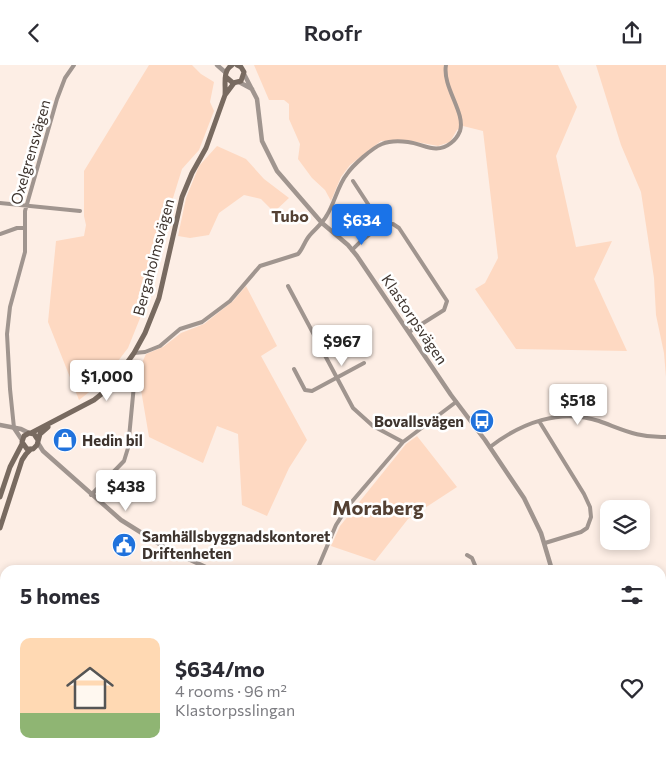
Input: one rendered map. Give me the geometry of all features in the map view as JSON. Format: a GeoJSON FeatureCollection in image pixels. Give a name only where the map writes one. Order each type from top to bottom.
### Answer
{"type":"FeatureCollection","features":[{"type":"Feature","properties":{"kind":"main road"},"geometry":{"type":"LineString","coordinates":[[231,65],[226,75],[229,82],[237,83]]}},
{"type":"Feature","properties":{"kind":"main road"},"geometry":{"type":"LineString","coordinates":[[240,66],[244,74]]}},
{"type":"Feature","properties":{"kind":"main road","name":"Bergaholmsvägen"},"geometry":{"type":"LineString","coordinates":[[225,95],[244,74]]}},
{"type":"Feature","properties":{"kind":"main road","name":"Bergaholmsvägen"},"geometry":{"type":"LineString","coordinates":[[30,433],[94,400],[109,388],[134,353],[145,333],[159,298],[182,197],[192,173],[206,148],[225,95],[226,75]]}},
{"type":"Feature","properties":{"kind":"main road","name":"Bergaholmsvägen"},"geometry":{"type":"LineString","coordinates":[[38,442],[40,434],[54,422]]}},
{"type":"Feature","properties":{"kind":"main road"},"geometry":{"type":"LineString","coordinates":[[0,497],[10,467],[24,436],[30,433],[36,435],[38,442],[22,460],[0,528]]}},
{"type":"Feature","properties":{"kind":"main road"},"geometry":{"type":"LineString","coordinates":[[22,442],[25,448],[32,449]]}},
{"type":"Feature","properties":{"kind":"street","name":"Oxelgrensvägen"},"geometry":{"type":"LineString","coordinates":[[14,428],[7,334],[10,307],[25,253],[26,205],[57,99],[65,78],[74,65]]}},
{"type":"Feature","properties":{"kind":"street"},"geometry":{"type":"LineString","coordinates":[[217,65],[226,75]]}},
{"type":"Feature","properties":{"kind":"street"},"geometry":{"type":"LineString","coordinates":[[134,353],[145,353],[160,346],[180,329],[202,322],[230,301],[260,266],[298,254],[309,236],[328,214],[347,174],[372,150],[382,144],[393,142],[409,142],[432,149],[440,149],[455,139],[460,130],[461,120],[448,85],[446,65]]}},
{"type":"Feature","properties":{"kind":"street","name":"Klastorpsvägen"},"geometry":{"type":"LineString","coordinates":[[244,74],[257,99],[260,134],[270,160],[277,171],[322,223],[352,250],[456,402],[490,447],[524,498],[545,543],[551,565]]}},
{"type":"Feature","properties":{"kind":"street"},"geometry":{"type":"LineString","coordinates":[[237,83],[253,90]]}},
{"type":"Feature","properties":{"kind":"street"},"geometry":{"type":"LineString","coordinates":[[354,181],[383,227]]}},
{"type":"Feature","properties":{"kind":"street"},"geometry":{"type":"LineString","coordinates":[[0,203],[80,211]]}},
{"type":"Feature","properties":{"kind":"street"},"geometry":{"type":"LineString","coordinates":[[352,250],[358,243],[383,227],[393,224],[398,228],[447,301],[444,310],[409,332]]}},
{"type":"Feature","properties":{"kind":"street"},"geometry":{"type":"LineString","coordinates":[[0,234],[11,229],[25,228]]}},
{"type":"Feature","properties":{"kind":"street"},"geometry":{"type":"LineString","coordinates":[[288,286],[353,408],[373,426],[403,442]]}},
{"type":"Feature","properties":{"kind":"street"},"geometry":{"type":"LineString","coordinates":[[294,369],[305,390],[312,391],[364,363]]}},
{"type":"Feature","properties":{"kind":"street"},"geometry":{"type":"LineString","coordinates":[[92,495],[124,461],[128,448],[134,385]]}},
{"type":"Feature","properties":{"kind":"street"},"geometry":{"type":"LineString","coordinates":[[319,565],[336,525],[350,505],[403,442],[456,402]]}},
{"type":"Feature","properties":{"kind":"street"},"geometry":{"type":"LineString","coordinates":[[490,447],[509,435],[539,421],[562,417],[582,417],[641,436],[666,437]]}},
{"type":"Feature","properties":{"kind":"street"},"geometry":{"type":"LineString","coordinates":[[539,421],[590,507],[587,527],[581,532],[545,543]]}},
{"type":"Feature","properties":{"kind":"street"},"geometry":{"type":"LineString","coordinates":[[0,425],[30,433]]}},
{"type":"Feature","properties":{"kind":"street"},"geometry":{"type":"LineString","coordinates":[[14,428],[22,442]]}},
{"type":"Feature","properties":{"kind":"street"},"geometry":{"type":"LineString","coordinates":[[38,442],[43,451],[114,515],[156,543],[201,565]]}},
{"type":"Feature","properties":{"kind":"street"},"geometry":{"type":"LineString","coordinates":[[32,449],[43,451]]}},
{"type":"Feature","properties":{"kind":"street"},"geometry":{"type":"LineString","coordinates":[[468,555],[472,558],[475,565]]}},
{"type":"Feature","properties":{"kind":"shaded area"},"geometry":{"type":"Polygon","coordinates":[[[149,65],[192,65],[201,74],[214,82],[210,102],[214,111],[199,150],[182,169],[173,198],[153,286],[128,348],[102,382],[79,400],[48,322],[56,241],[84,236],[86,225],[84,216],[84,171],[149,65]]]}},
{"type":"Feature","properties":{"kind":"shaded area"},"geometry":{"type":"Polygon","coordinates":[[[254,65],[558,65],[577,107],[556,156],[576,247],[612,241],[594,279],[627,351],[516,349],[475,289],[485,283],[498,258],[483,131],[463,126],[457,130],[450,142],[438,146],[406,140],[381,141],[350,165],[341,177],[331,201],[325,190],[312,178],[298,159],[300,144],[289,119],[289,104],[284,100],[269,100],[254,65]]]}},
{"type":"Feature","properties":{"kind":"shaded area"},"geometry":{"type":"Polygon","coordinates":[[[596,65],[666,65],[666,377],[664,353],[656,315],[654,278],[641,192],[621,145],[596,65]]]}},
{"type":"Feature","properties":{"kind":"shaded area"},"geometry":{"type":"Polygon","coordinates":[[[217,146],[246,159],[264,179],[289,198],[274,212],[261,199],[244,195],[219,213],[209,235],[190,238],[178,236],[186,198],[199,166],[217,146]]]}},
{"type":"Feature","properties":{"kind":"shaded area"},"geometry":{"type":"Polygon","coordinates":[[[246,286],[277,346],[261,356],[307,440],[289,468],[267,516],[242,505],[238,434],[217,426],[203,463],[149,437],[138,372],[146,354],[163,347],[181,333],[204,324],[233,301],[246,286]]]}},
{"type":"Feature","properties":{"kind":"shaded area"},"geometry":{"type":"Polygon","coordinates":[[[417,436],[457,487],[408,519],[375,561],[331,546],[340,526],[406,444],[417,436]]]}},
{"type":"Feature","properties":{"kind":"place","name":"Bovallsvägen"},"geometry":{"type":"Point","coordinates":[482,421]}},
{"type":"Feature","properties":{"kind":"place","name":"Hedin bil"},"geometry":{"type":"Point","coordinates":[65,440]}},
{"type":"Feature","properties":{"kind":"place","name":"Samhällsbyggnadskontoret Driftenheten"},"geometry":{"type":"Point","coordinates":[124,545]}},
{"type":"Feature","properties":{"kind":"district","name":"Tubo"},"geometry":{"type":"Point","coordinates":[290,215]}},
{"type":"Feature","properties":{"kind":"district","name":"Moraberg"},"geometry":{"type":"Point","coordinates":[378,507]}}]}
